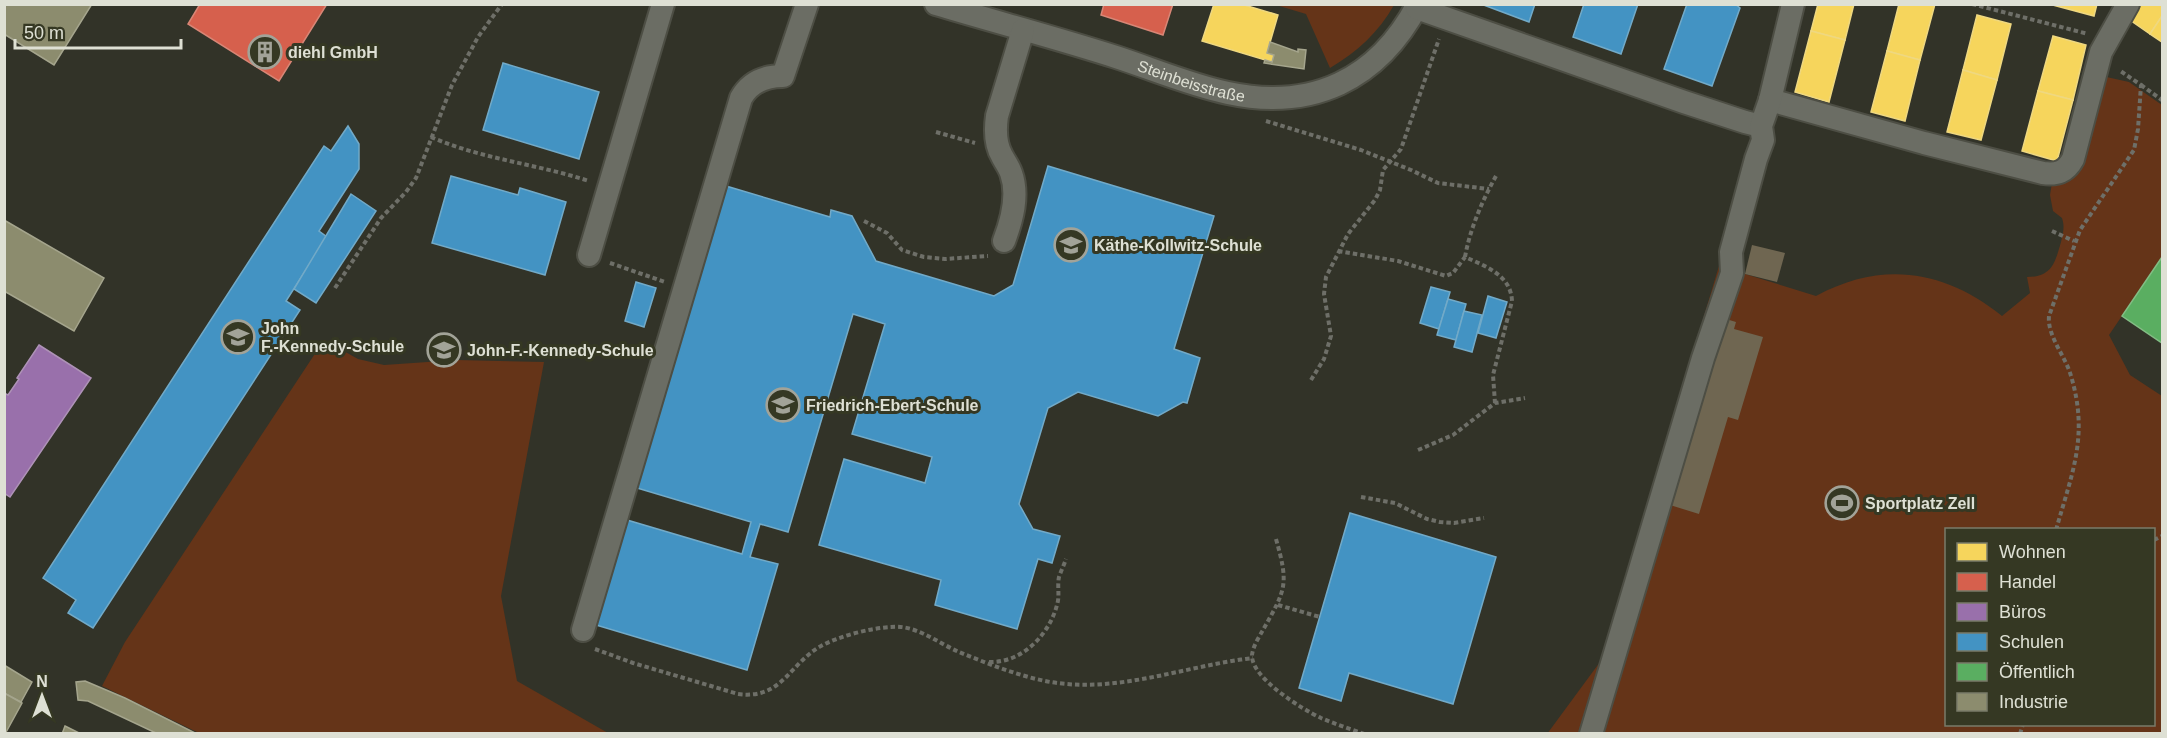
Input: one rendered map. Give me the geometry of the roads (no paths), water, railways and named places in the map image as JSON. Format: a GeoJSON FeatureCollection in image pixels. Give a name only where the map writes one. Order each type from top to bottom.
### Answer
{"type":"FeatureCollection","features":[{"type":"Feature","properties":{"kind":"street"},"geometry":{"type":"LineString","coordinates":[[589,255],[663,4]]}},
{"type":"Feature","properties":{"kind":"street"},"geometry":{"type":"LineString","coordinates":[[583,630],[741,98],[748,88],[760,80],[783,76],[807,4]]}},
{"type":"Feature","properties":{"kind":"street","name":"Steinbeisstraße"},"geometry":{"type":"LineString","coordinates":[[936,4],[1115,57],[1212,89],[1251,97],[1294,98],[1339,86],[1362,72],[1386,51],[1402,31],[1417,6]]}},
{"type":"Feature","properties":{"kind":"street"},"geometry":{"type":"LineString","coordinates":[[1591,734],[1703,358],[1732,273],[1731,252],[1763,140],[1761,126],[1770,100],[1793,4]]}},
{"type":"Feature","properties":{"kind":"street"},"geometry":{"type":"LineString","coordinates":[[1770,100],[1924,143],[2043,173],[2058,173],[2070,165],[2076,153],[2103,50],[2128,4]]}},
{"type":"Feature","properties":{"kind":"street"},"geometry":{"type":"LineString","coordinates":[[1417,6],[1684,102],[1761,126]]}},
{"type":"Feature","properties":{"kind":"street"},"geometry":{"type":"LineString","coordinates":[[1004,241],[1014,208],[1012,176],[997,146],[996,122],[1023,30]]}},
{"type":"Feature","properties":{"kind":"place","name":"diehl GmbH"},"geometry":{"type":"Point","coordinates":[265,52]}},
{"type":"Feature","properties":{"kind":"place","name":"Käthe-Kollwitz-Schule"},"geometry":{"type":"Point","coordinates":[1071,245]}},
{"type":"Feature","properties":{"kind":"place","name":"John F.-Kennedy-Schule"},"geometry":{"type":"Point","coordinates":[238,337]}},
{"type":"Feature","properties":{"kind":"place","name":"John-F.-Kennedy-Schule"},"geometry":{"type":"Point","coordinates":[444,350]}},
{"type":"Feature","properties":{"kind":"place","name":"Friedrich-Ebert-Schule"},"geometry":{"type":"Point","coordinates":[783,405]}},
{"type":"Feature","properties":{"kind":"place","name":"Sportplatz Zell"},"geometry":{"type":"Point","coordinates":[1842,503]}}]}
